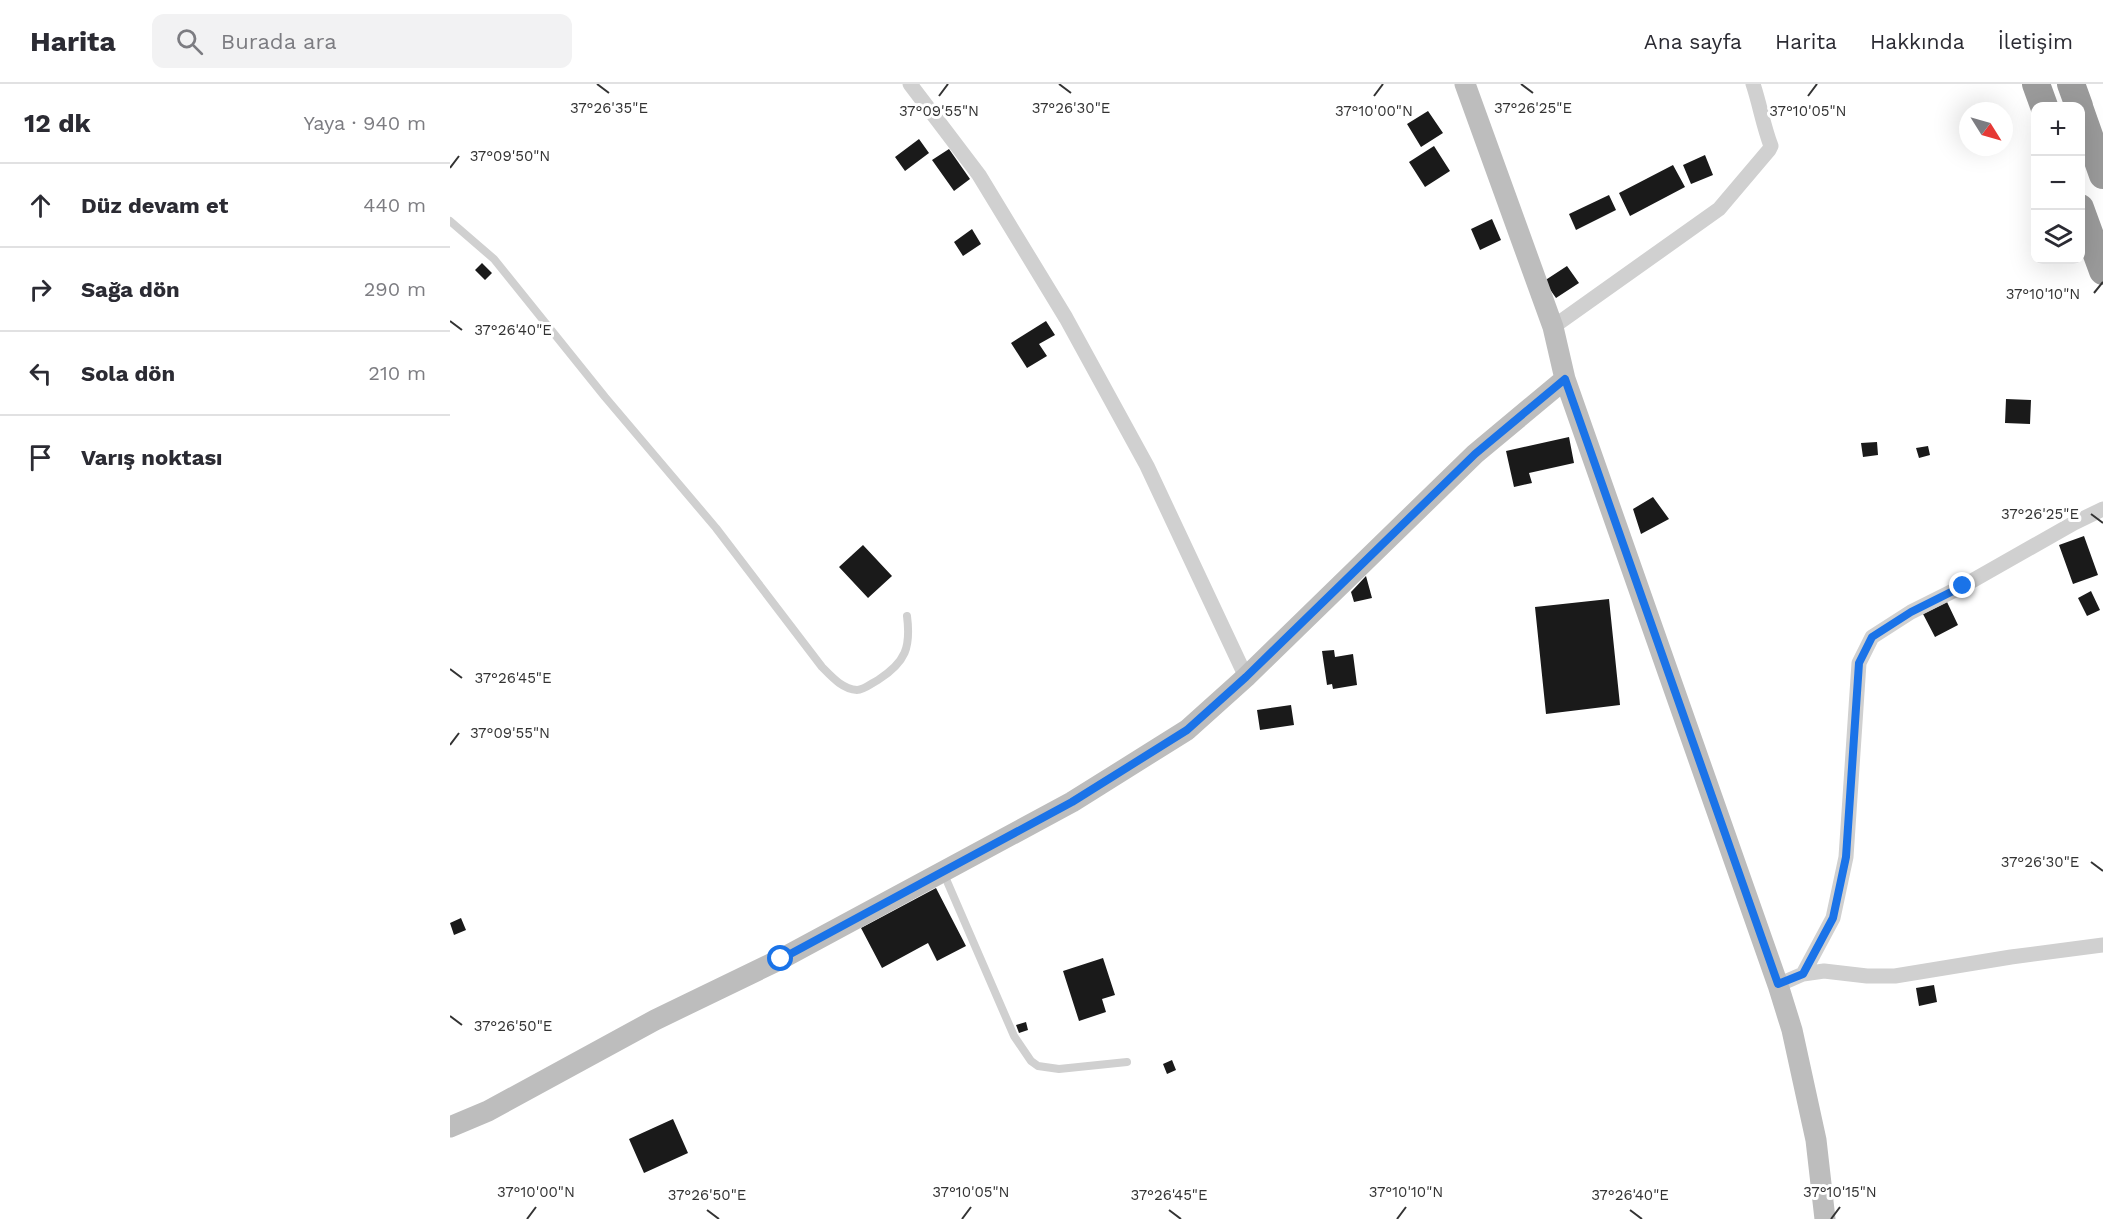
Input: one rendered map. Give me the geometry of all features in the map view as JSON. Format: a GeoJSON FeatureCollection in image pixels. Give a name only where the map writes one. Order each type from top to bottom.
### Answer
{"type":"FeatureCollection","features":[{"type":"Feature","properties":{"kind":"highway"},"geometry":{"type":"LineString","coordinates":[[2036,84],[2043,102]]}},
{"type":"Feature","properties":{"kind":"highway"},"geometry":{"type":"LineString","coordinates":[[2071,84],[2078,102]]}},
{"type":"Feature","properties":{"kind":"highway"},"geometry":{"type":"LineString","coordinates":[[2085,123],[2103,176]]}},
{"type":"Feature","properties":{"kind":"highway"},"geometry":{"type":"LineString","coordinates":[[2081,210],[2103,271]]}},
{"type":"Feature","properties":{"kind":"street"},"geometry":{"type":"LineString","coordinates":[[910,84],[979,175],[1066,318],[1147,466],[1246,677]]}},
{"type":"Feature","properties":{"kind":"street"},"geometry":{"type":"LineString","coordinates":[[1465,84],[1553,327],[1565,379],[1778,984],[1792,1030],[1816,1140],[1825,1219]]}},
{"type":"Feature","properties":{"kind":"street"},"geometry":{"type":"LineString","coordinates":[[1553,327],[1719,209],[1769,150],[1771,146],[1753,84]]}},
{"type":"Feature","properties":{"kind":"street"},"geometry":{"type":"LineString","coordinates":[[450,1127],[488,1111],[656,1020],[781,959],[1072,802],[1187,730],[1246,677],[1475,454],[1565,379]]}},
{"type":"Feature","properties":{"kind":"street"},"geometry":{"type":"LineString","coordinates":[[1803,974],[1833,918],[1846,857],[1859,663],[1872,637],[1911,612],[2103,509]]}},
{"type":"Feature","properties":{"kind":"street"},"geometry":{"type":"LineString","coordinates":[[1778,984],[1803,974],[1824,971],[1867,976],[1895,976],[2103,945]]}},
{"type":"Feature","properties":{"kind":"lane"},"geometry":{"type":"LineString","coordinates":[[450,221],[494,259],[605,397],[716,528],[822,667],[839,684],[858,690],[888,674],[904,656],[910,637],[907,616]]}},
{"type":"Feature","properties":{"kind":"lane"},"geometry":{"type":"LineString","coordinates":[[943,871],[1014,1036],[1031,1061],[1038,1066],[1059,1069],[1127,1062]]}},
{"type":"Feature","properties":{"kind":"building"},"geometry":{"type":"Polygon","coordinates":[[[1428,111],[1443,133],[1421,147],[1407,124],[1428,111]]]}},
{"type":"Feature","properties":{"kind":"building"},"geometry":{"type":"Polygon","coordinates":[[[919,139],[929,153],[905,171],[895,157],[919,139]]]}},
{"type":"Feature","properties":{"kind":"building"},"geometry":{"type":"Polygon","coordinates":[[[1434,146],[1450,171],[1425,187],[1409,162],[1434,146]]]}},
{"type":"Feature","properties":{"kind":"building"},"geometry":{"type":"Polygon","coordinates":[[[949,149],[970,179],[954,191],[932,160],[949,149]]]}},
{"type":"Feature","properties":{"kind":"building"},"geometry":{"type":"Polygon","coordinates":[[[1705,155],[1713,175],[1691,184],[1683,165],[1705,155]]]}},
{"type":"Feature","properties":{"kind":"building"},"geometry":{"type":"Polygon","coordinates":[[[1673,165],[1685,187],[1630,216],[1619,193],[1673,165]]]}},
{"type":"Feature","properties":{"kind":"building"},"geometry":{"type":"Polygon","coordinates":[[[1609,195],[1616,210],[1576,230],[1569,214],[1609,195]]]}},
{"type":"Feature","properties":{"kind":"building"},"geometry":{"type":"Polygon","coordinates":[[[1492,219],[1501,240],[1480,250],[1471,229],[1492,219]]]}},
{"type":"Feature","properties":{"kind":"building"},"geometry":{"type":"Polygon","coordinates":[[[972,229],[981,244],[963,256],[954,242],[972,229]]]}},
{"type":"Feature","properties":{"kind":"building"},"geometry":{"type":"Polygon","coordinates":[[[482,263],[492,273],[485,280],[475,270],[482,263]]]}},
{"type":"Feature","properties":{"kind":"building"},"geometry":{"type":"Polygon","coordinates":[[[1567,266],[1579,283],[1556,298],[1544,281],[1567,266]]]}},
{"type":"Feature","properties":{"kind":"building"},"geometry":{"type":"Polygon","coordinates":[[[1046,321],[1055,335],[1039,344],[1047,356],[1027,368],[1011,343],[1046,321]]]}},
{"type":"Feature","properties":{"kind":"building"},"geometry":{"type":"Polygon","coordinates":[[[2006,399],[2031,400],[2030,424],[2005,423],[2006,399]]]}},
{"type":"Feature","properties":{"kind":"building"},"geometry":{"type":"Polygon","coordinates":[[[1569,437],[1574,463],[1529,473],[1532,483],[1514,487],[1506,451],[1569,437]]]}},
{"type":"Feature","properties":{"kind":"building"},"geometry":{"type":"Polygon","coordinates":[[[1877,442],[1878,455],[1863,457],[1861,443],[1877,442]]]}},
{"type":"Feature","properties":{"kind":"building"},"geometry":{"type":"Polygon","coordinates":[[[1928,446],[1930,455],[1919,458],[1916,448],[1928,446]]]}},
{"type":"Feature","properties":{"kind":"building"},"geometry":{"type":"Polygon","coordinates":[[[1653,497],[1669,519],[1641,534],[1633,509],[1653,497]]]}},
{"type":"Feature","properties":{"kind":"building"},"geometry":{"type":"Polygon","coordinates":[[[2084,536],[2098,575],[2073,584],[2059,545],[2084,536]]]}},
{"type":"Feature","properties":{"kind":"building"},"geometry":{"type":"Polygon","coordinates":[[[863,545],[892,576],[868,598],[839,567],[863,545]]]}},
{"type":"Feature","properties":{"kind":"building"},"geometry":{"type":"Polygon","coordinates":[[[1366,576],[1372,598],[1354,602],[1351,592],[1366,576]]]}},
{"type":"Feature","properties":{"kind":"building"},"geometry":{"type":"Polygon","coordinates":[[[2091,591],[2100,610],[2087,616],[2078,598],[2091,591]]]}},
{"type":"Feature","properties":{"kind":"building"},"geometry":{"type":"Polygon","coordinates":[[[1609,599],[1620,705],[1546,714],[1535,607],[1609,599]]]}},
{"type":"Feature","properties":{"kind":"building"},"geometry":{"type":"Polygon","coordinates":[[[1947,602],[1958,625],[1935,637],[1923,614],[1947,602]]]}},
{"type":"Feature","properties":{"kind":"building"},"geometry":{"type":"Polygon","coordinates":[[[1334,650],[1335,657],[1353,654],[1357,685],[1333,689],[1332,684],[1327,685],[1322,651],[1334,650]]]}},
{"type":"Feature","properties":{"kind":"building"},"geometry":{"type":"Polygon","coordinates":[[[1291,705],[1294,725],[1260,730],[1257,710],[1291,705]]]}},
{"type":"Feature","properties":{"kind":"building"},"geometry":{"type":"Polygon","coordinates":[[[936,888],[966,946],[937,961],[928,943],[882,968],[861,928],[936,888]]]}},
{"type":"Feature","properties":{"kind":"building"},"geometry":{"type":"Polygon","coordinates":[[[461,918],[466,930],[454,935],[450,923],[461,918]]]}},
{"type":"Feature","properties":{"kind":"building"},"geometry":{"type":"Polygon","coordinates":[[[1103,958],[1115,995],[1102,999],[1106,1012],[1079,1021],[1063,971],[1103,958]]]}},
{"type":"Feature","properties":{"kind":"building"},"geometry":{"type":"Polygon","coordinates":[[[1934,985],[1937,1002],[1919,1006],[1916,988],[1934,985]]]}},
{"type":"Feature","properties":{"kind":"building"},"geometry":{"type":"Polygon","coordinates":[[[1026,1022],[1028,1030],[1019,1033],[1016,1025],[1026,1022]]]}},
{"type":"Feature","properties":{"kind":"building"},"geometry":{"type":"Polygon","coordinates":[[[1172,1060],[1176,1070],[1167,1074],[1163,1064],[1172,1060]]]}},
{"type":"Feature","properties":{"kind":"building"},"geometry":{"type":"Polygon","coordinates":[[[673,1119],[688,1153],[644,1173],[629,1139],[673,1119]]]}},
{"type":"Feature","properties":{"kind":"route"},"geometry":{"type":"LineString","coordinates":[[781,959],[1072,802],[1187,730],[1246,677],[1475,454],[1565,379],[1778,984],[1803,974],[1833,918],[1846,857],[1859,663],[1872,637],[1911,612],[1963,586]]}}]}
